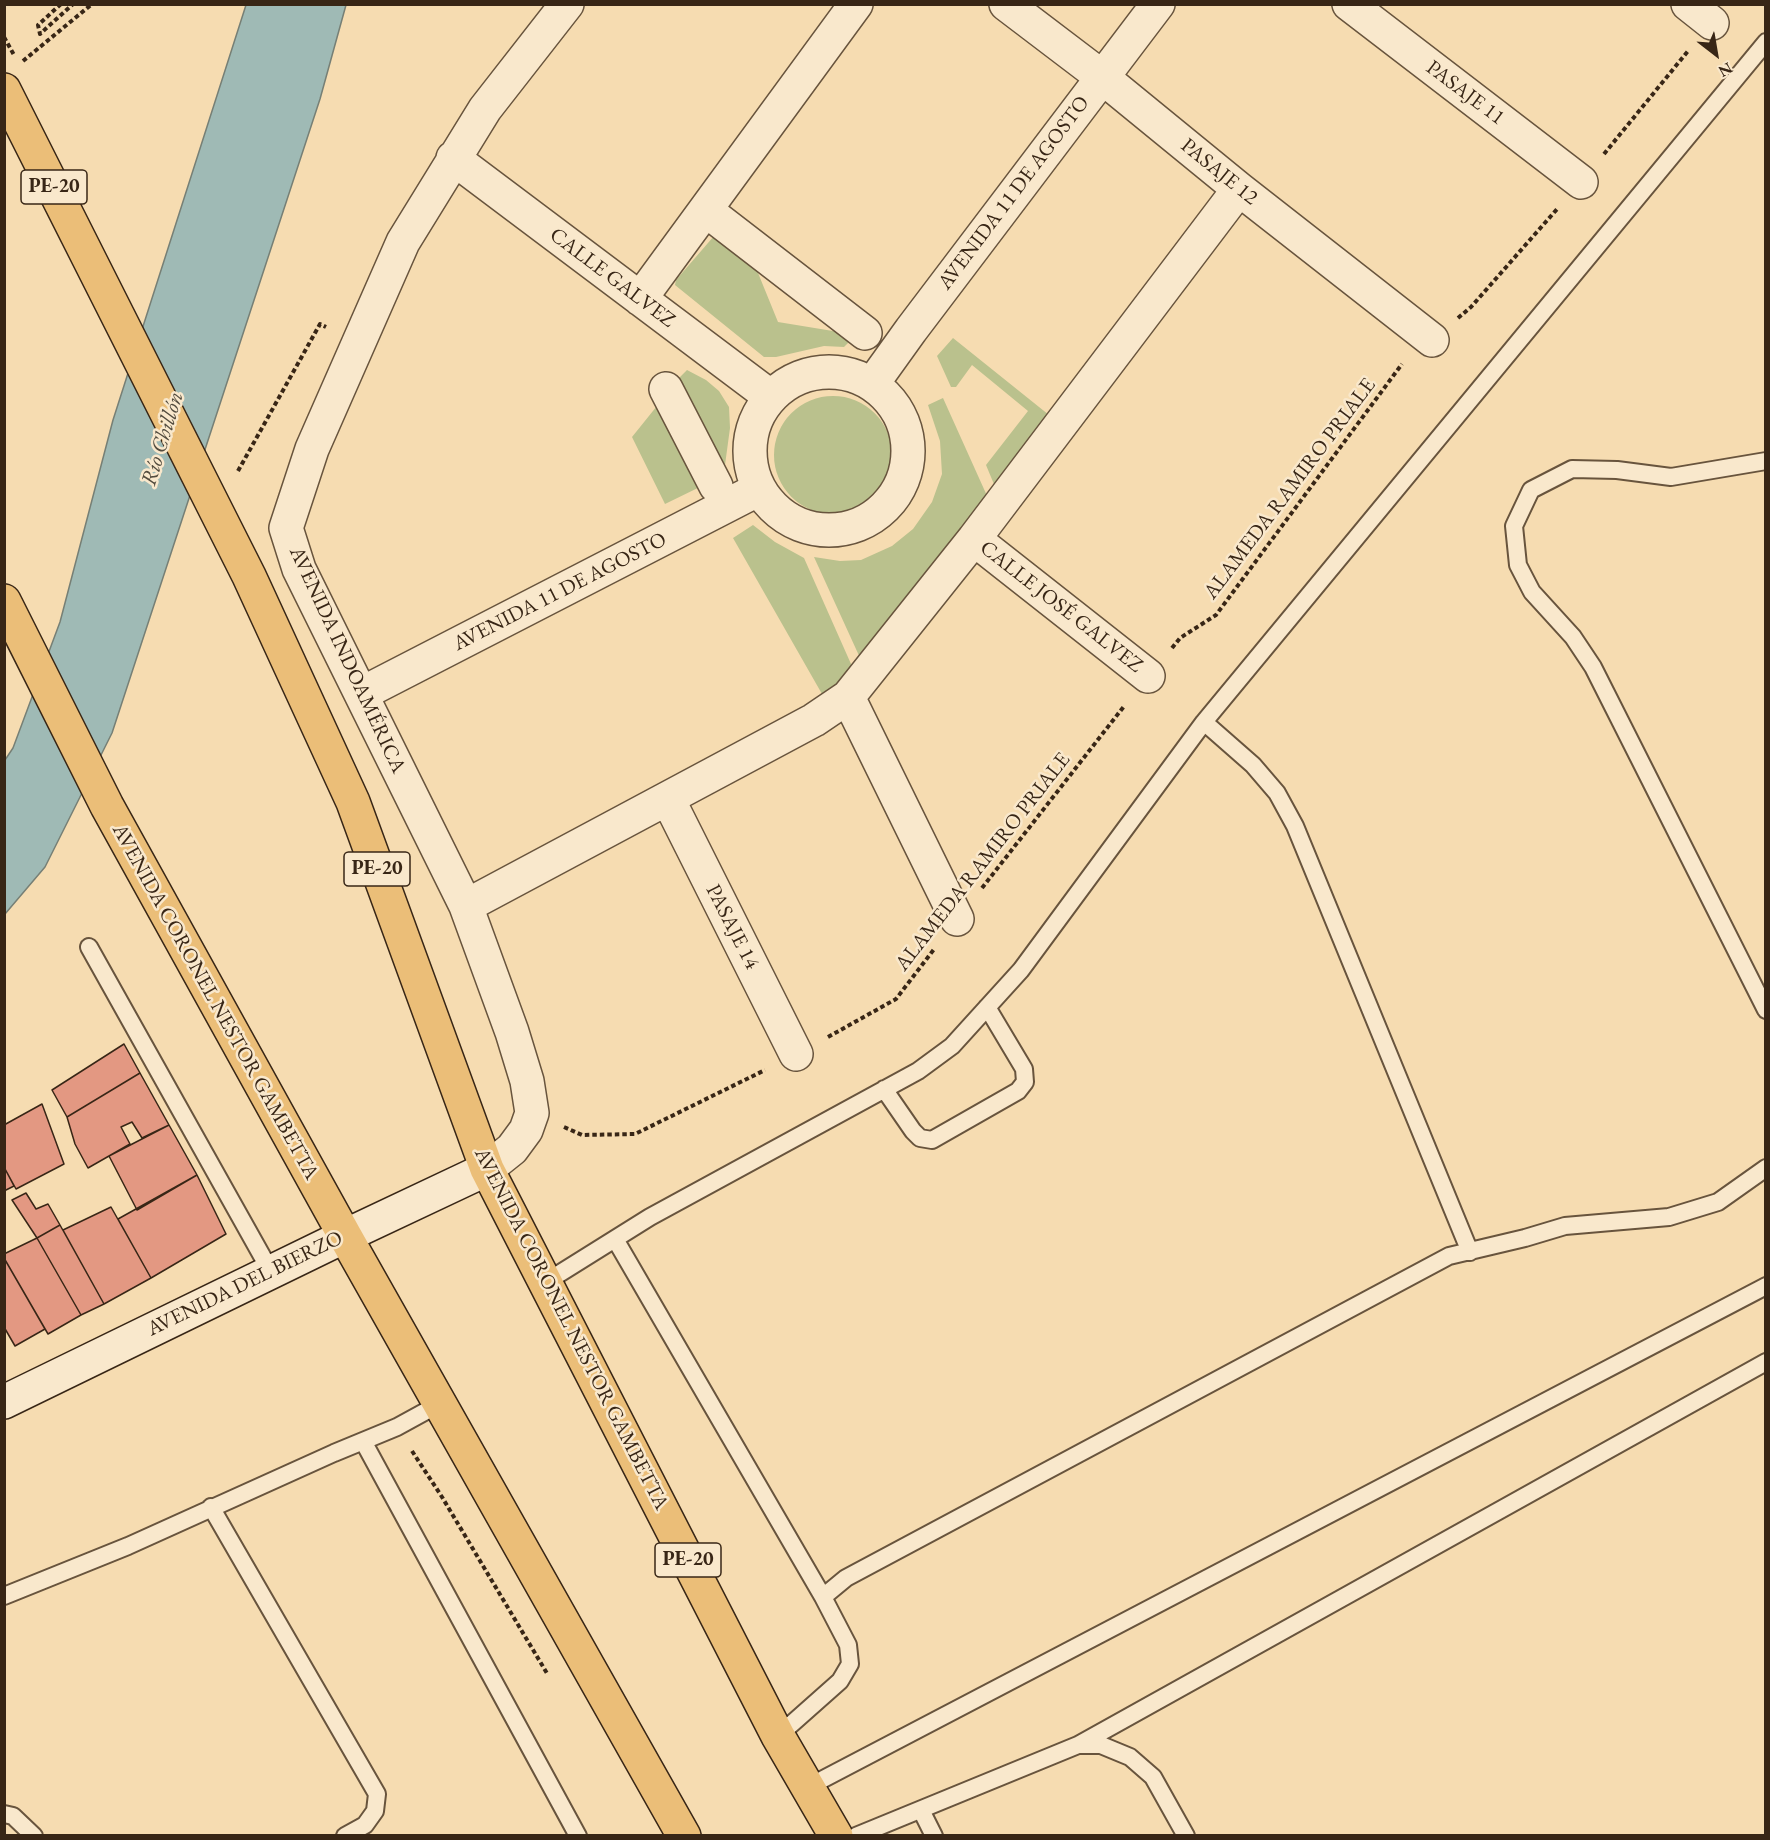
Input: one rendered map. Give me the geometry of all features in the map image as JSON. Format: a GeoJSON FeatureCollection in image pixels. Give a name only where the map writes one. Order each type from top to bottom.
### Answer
{"type":"FeatureCollection","features":[{"type":"Feature","properties":{"kind":"highway","name":"AVENIDA CORONEL NESTOR GAMBETTA"},"geometry":{"type":"LineString","coordinates":[[12,77],[103,283],[249,576],[353,802],[487,1169],[778,1736],[836,1836]]}},
{"type":"Feature","properties":{"kind":"highway","name":"AVENIDA CORONEL NESTOR GAMBETTA"},"geometry":{"type":"LineString","coordinates":[[4,602],[107,807],[439,1404],[684,1836]]}},
{"type":"Feature","properties":{"kind":"street","name":"AVENIDA INDOAMÉRICA"},"geometry":{"type":"LineString","coordinates":[[532,1113],[527,1081],[512,1032],[466,906],[299,569],[286,528],[312,449],[403,242],[485,109],[567,4]]}},
{"type":"Feature","properties":{"kind":"street"},"geometry":{"type":"LineString","coordinates":[[640,299],[856,4]]}},
{"type":"Feature","properties":{"kind":"street","name":"PASAJE 12"},"geometry":{"type":"LineString","coordinates":[[1006,4],[1102,77],[1239,189],[1432,340]]}},
{"type":"Feature","properties":{"kind":"street","name":"AVENIDA 11 DE AGOSTO"},"geometry":{"type":"LineString","coordinates":[[873,383],[1158,4]]}},
{"type":"Feature","properties":{"kind":"street","name":"PASAJE 11"},"geometry":{"type":"LineString","coordinates":[[1349,4],[1581,182]]}},
{"type":"Feature","properties":{"kind":"street","name":"CALLE GALVEZ"},"geometry":{"type":"LineString","coordinates":[[453,158],[771,397]]}},
{"type":"Feature","properties":{"kind":"street"},"geometry":{"type":"LineString","coordinates":[[466,906],[814,720],[848,697],[974,539],[1239,189]]}},
{"type":"Feature","properties":{"kind":"street"},"geometry":{"type":"LineString","coordinates":[[716,218],[865,333]]}},
{"type":"Feature","properties":{"kind":"street"},"geometry":{"type":"LineString","coordinates":[[819,372],[847,372],[873,383],[896,406],[908,435],[908,468],[895,497],[872,519],[840,531],[808,529],[779,514],[759,489],[750,466],[750,441],[756,418],[771,397],[792,380],[819,372]]}},
{"type":"Feature","properties":{"kind":"street"},"geometry":{"type":"LineString","coordinates":[[666,389],[716,486]]}},
{"type":"Feature","properties":{"kind":"street","name":"AVENIDA 11 DE AGOSTO"},"geometry":{"type":"LineString","coordinates":[[361,694],[759,489]]}},
{"type":"Feature","properties":{"kind":"street","name":"CALLE JOSÉ GALVEZ"},"geometry":{"type":"LineString","coordinates":[[974,539],[1148,676]]}},
{"type":"Feature","properties":{"kind":"street"},"geometry":{"type":"LineString","coordinates":[[848,697],[957,919]]}},
{"type":"Feature","properties":{"kind":"street","name":"PASAJE 14"},"geometry":{"type":"LineString","coordinates":[[668,799],[796,1054]]}},
{"type":"Feature","properties":{"kind":"street"},"geometry":{"type":"LineString","coordinates":[[487,1169],[512,1149],[526,1131],[532,1113]]}},
{"type":"Feature","properties":{"kind":"street","name":"AVENIDA DEL BIERZO"},"geometry":{"type":"LineString","coordinates":[[4,1402],[487,1169]]}},
{"type":"Feature","properties":{"kind":"lane"},"geometry":{"type":"LineString","coordinates":[[546,1282],[650,1217],[918,1071],[952,1046],[1021,970],[1204,722],[1766,42]]}},
{"type":"Feature","properties":{"kind":"lane"},"geometry":{"type":"LineString","coordinates":[[1766,461],[1671,477],[1617,470],[1572,469],[1531,490],[1514,526],[1518,565],[1532,592],[1573,637],[1593,667],[1766,1010]]}},
{"type":"Feature","properties":{"kind":"lane"},"geometry":{"type":"LineString","coordinates":[[1204,722],[1253,765],[1277,793],[1295,826],[1470,1252]]}},
{"type":"Feature","properties":{"kind":"lane"},"geometry":{"type":"LineString","coordinates":[[89,947],[272,1272]]}},
{"type":"Feature","properties":{"kind":"lane"},"geometry":{"type":"LineString","coordinates":[[884,1089],[913,1131],[921,1138],[932,1140],[1018,1091],[1025,1082],[1024,1069],[987,1007]]}},
{"type":"Feature","properties":{"kind":"lane"},"geometry":{"type":"LineString","coordinates":[[823,1597],[846,1578],[1449,1256],[1565,1226],[1670,1217],[1718,1202],[1766,1168]]}},
{"type":"Feature","properties":{"kind":"lane"},"geometry":{"type":"LineString","coordinates":[[615,1239],[823,1597],[848,1645],[850,1664],[840,1681],[778,1736]]}},
{"type":"Feature","properties":{"kind":"lane"},"geometry":{"type":"LineString","coordinates":[[808,1787],[1766,1286]]}},
{"type":"Feature","properties":{"kind":"lane"},"geometry":{"type":"LineString","coordinates":[[856,1836],[1078,1745],[1766,1362]]}},
{"type":"Feature","properties":{"kind":"lane"},"geometry":{"type":"LineString","coordinates":[[4,1596],[128,1546],[397,1427],[439,1404]]}},
{"type":"Feature","properties":{"kind":"lane"},"geometry":{"type":"LineString","coordinates":[[363,1441],[578,1836]]}},
{"type":"Feature","properties":{"kind":"lane"},"geometry":{"type":"LineString","coordinates":[[211,1508],[377,1794],[375,1811],[365,1825],[345,1836]]}},
{"type":"Feature","properties":{"kind":"lane"},"geometry":{"type":"LineString","coordinates":[[1078,1745],[1101,1745],[1130,1757],[1153,1777],[1186,1836]]}},
{"type":"Feature","properties":{"kind":"lane"},"geometry":{"type":"LineString","coordinates":[[921,1810],[934,1836]]}},
{"type":"Feature","properties":{"kind":"lane"},"geometry":{"type":"LineString","coordinates":[[4,1814],[13,1816],[34,1836]]}},
{"type":"Feature","properties":{"kind":"path"},"geometry":{"type":"LineString","coordinates":[[62,4],[38,25],[40,34],[73,4]]}},
{"type":"Feature","properties":{"kind":"path"},"geometry":{"type":"LineString","coordinates":[[12,77],[92,4]]}},
{"type":"Feature","properties":{"kind":"path","name":"ALAMEDA RAMIRO PRIALE"},"geometry":{"type":"LineString","coordinates":[[532,1113],[582,1136],[635,1134],[796,1054],[896,999],[1148,676],[1180,638],[1216,615],[1408,355],[1432,340],[1472,307],[1581,182],[1700,14]]}},
{"type":"Feature","properties":{"kind":"path"},"geometry":{"type":"LineString","coordinates":[[397,1427],[442,1497],[551,1682]]}},
{"type":"Feature","properties":{"kind":"green space"},"geometry":{"type":"Polygon","coordinates":[[[714,236],[756,268],[778,322],[845,333],[852,339],[844,347],[824,346],[776,357],[764,357],[675,285],[676,280],[714,236]]]}},
{"type":"Feature","properties":{"kind":"green space"},"geometry":{"type":"Polygon","coordinates":[[[953,338],[1049,415],[996,489],[986,465],[1028,411],[972,365],[956,387],[951,387],[937,356],[953,338]]]}},
{"type":"Feature","properties":{"kind":"green space"},"geometry":{"type":"Polygon","coordinates":[[[687,370],[706,380],[719,391],[729,407],[730,428],[723,468],[675,382],[687,370]]]}},
{"type":"Feature","properties":{"kind":"green space"},"geometry":{"type":"Polygon","coordinates":[[[833,396],[856,400],[875,413],[888,432],[892,455],[888,478],[875,497],[856,510],[833,514],[810,510],[791,497],[778,478],[774,455],[778,432],[791,413],[810,400],[833,396]]]}},
{"type":"Feature","properties":{"kind":"green space"},"geometry":{"type":"Polygon","coordinates":[[[943,398],[988,498],[861,660],[814,557],[840,561],[861,560],[892,546],[913,529],[932,502],[942,474],[940,441],[928,405],[943,398]]]}},
{"type":"Feature","properties":{"kind":"green space"},"geometry":{"type":"Polygon","coordinates":[[[661,401],[706,484],[665,504],[632,437],[661,401]]]}},
{"type":"Feature","properties":{"kind":"green space"},"geometry":{"type":"Polygon","coordinates":[[[753,525],[775,542],[804,558],[855,673],[826,701],[733,538],[753,525]]]}},
{"type":"Feature","properties":{"kind":"water","name":"Río Chillón"},"geometry":{"type":"Polygon","coordinates":[[[246,5],[346,5],[320,99],[112,733],[45,867],[5,914],[5,760],[13,748],[60,622],[113,420],[246,5]]]}},
{"type":"Feature","properties":{"kind":"building"},"geometry":{"type":"Polygon","coordinates":[[[124,1044],[140,1073],[67,1117],[52,1090],[124,1044]]]}},
{"type":"Feature","properties":{"kind":"building"},"geometry":{"type":"Polygon","coordinates":[[[140,1073],[169,1125],[142,1138],[132,1122],[121,1127],[130,1144],[88,1168],[75,1144],[67,1117],[140,1073]]]}},
{"type":"Feature","properties":{"kind":"building"},"geometry":{"type":"Polygon","coordinates":[[[42,1104],[64,1164],[16,1189],[4,1167],[4,1125],[42,1104]]]}},
{"type":"Feature","properties":{"kind":"building"},"geometry":{"type":"Polygon","coordinates":[[[169,1125],[197,1175],[137,1210],[109,1156],[169,1125]]]}},
{"type":"Feature","properties":{"kind":"building"},"geometry":{"type":"Polygon","coordinates":[[[4,1167],[14,1186],[4,1191],[4,1167]]]}},
{"type":"Feature","properties":{"kind":"building"},"geometry":{"type":"Polygon","coordinates":[[[197,1175],[226,1234],[151,1278],[118,1219],[197,1175]]]}},
{"type":"Feature","properties":{"kind":"building"},"geometry":{"type":"Polygon","coordinates":[[[26,1193],[36,1209],[48,1204],[60,1225],[37,1238],[12,1200],[26,1193]]]}},
{"type":"Feature","properties":{"kind":"building"},"geometry":{"type":"Polygon","coordinates":[[[111,1207],[151,1278],[104,1304],[63,1230],[111,1207]]]}},
{"type":"Feature","properties":{"kind":"building"},"geometry":{"type":"Polygon","coordinates":[[[60,1225],[104,1304],[81,1315],[37,1238],[60,1225]]]}},
{"type":"Feature","properties":{"kind":"building"},"geometry":{"type":"Polygon","coordinates":[[[37,1238],[81,1315],[48,1334],[4,1258],[4,1254],[37,1238]]]}},
{"type":"Feature","properties":{"kind":"building"},"geometry":{"type":"Polygon","coordinates":[[[4,1258],[45,1329],[15,1346],[4,1327],[4,1258]]]}}]}
